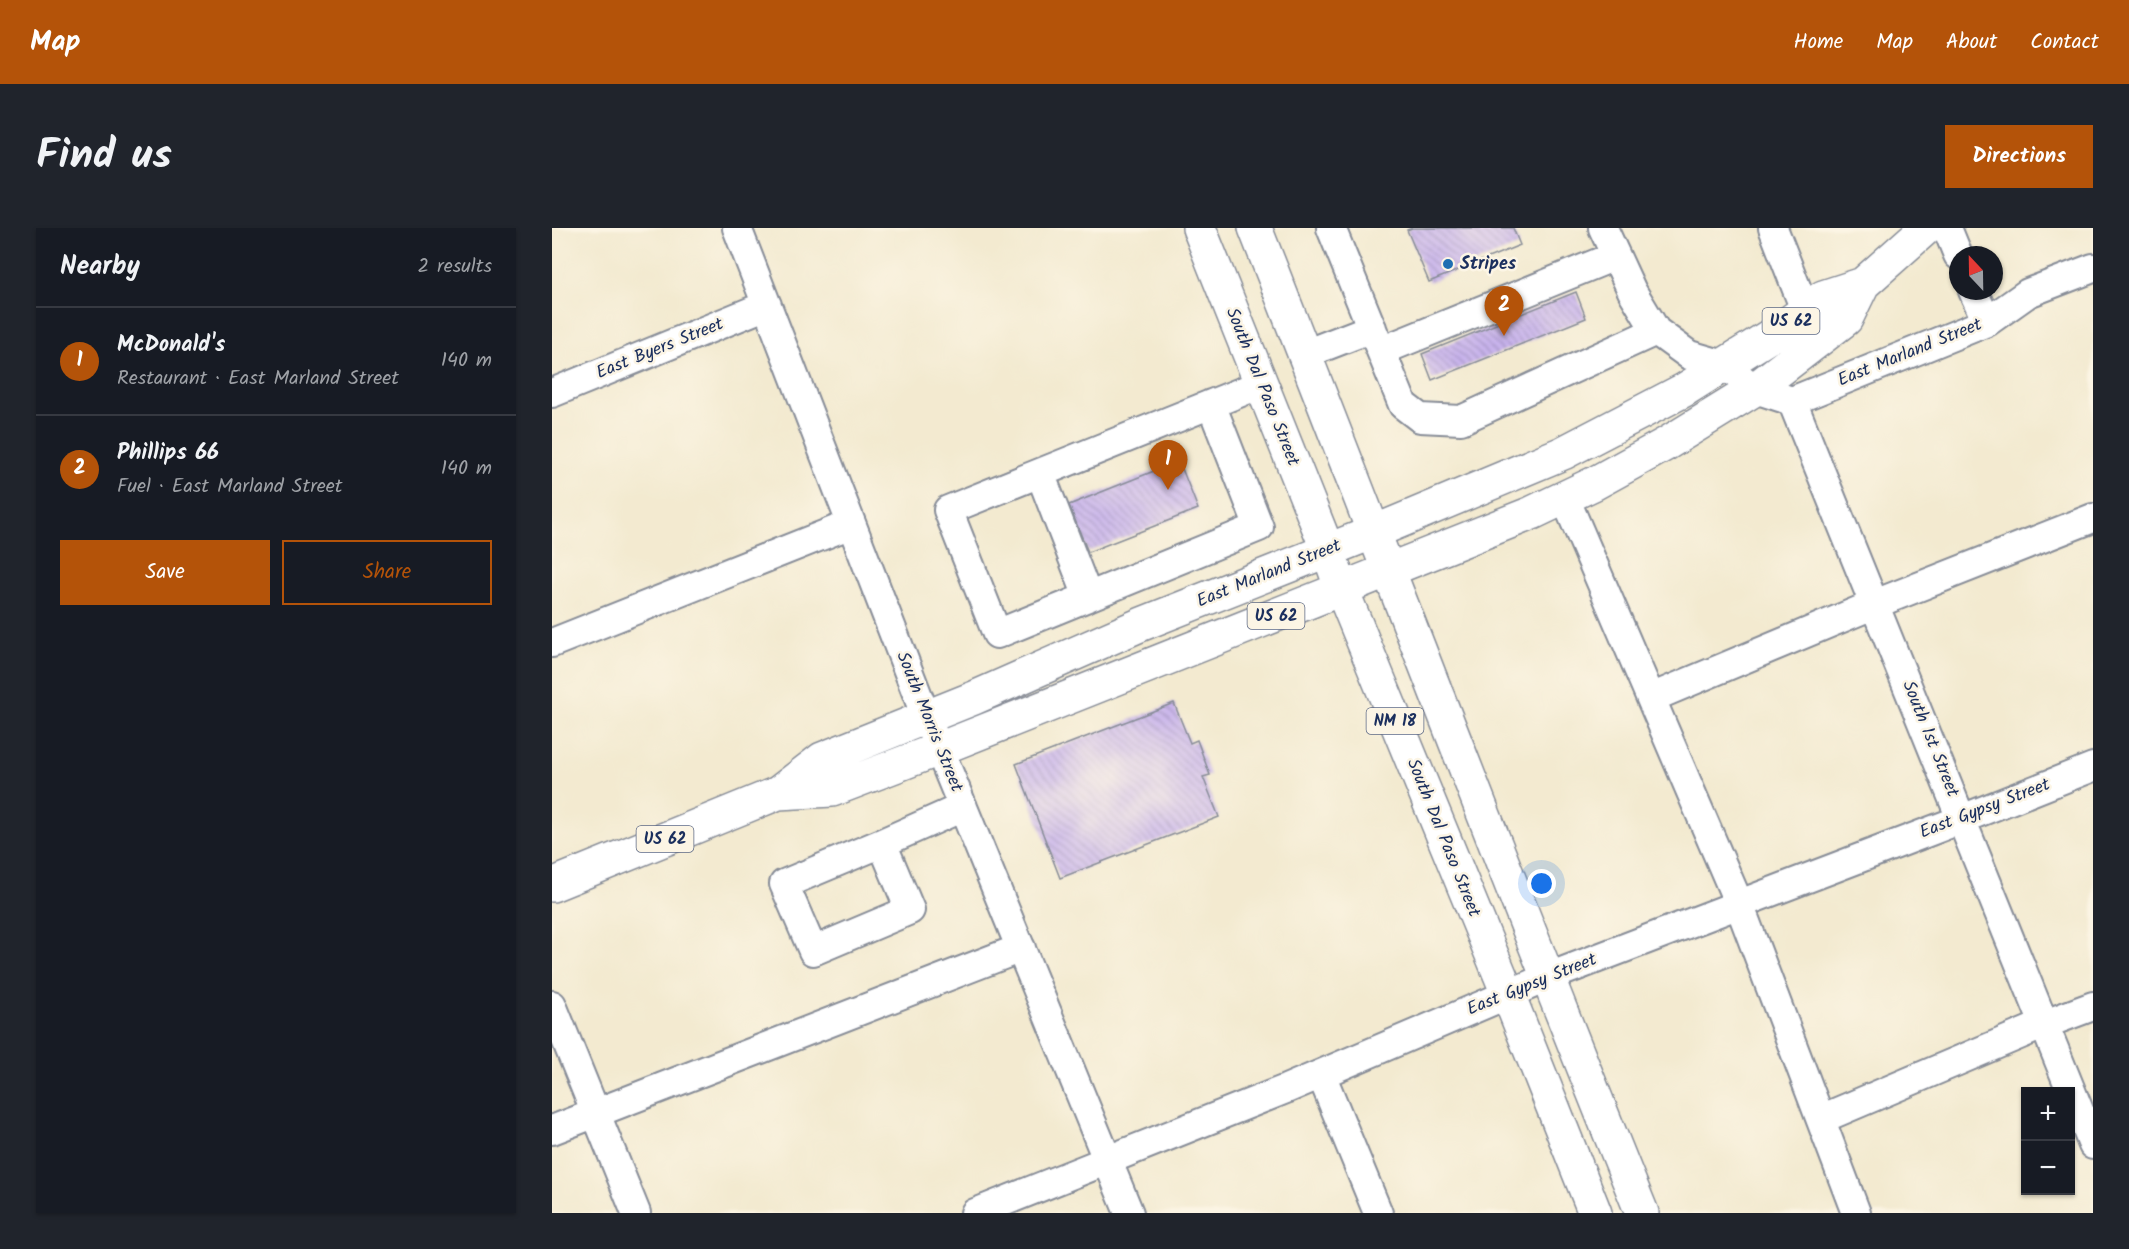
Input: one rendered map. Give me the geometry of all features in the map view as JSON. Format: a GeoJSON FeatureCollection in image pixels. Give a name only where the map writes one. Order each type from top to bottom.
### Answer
{"type":"FeatureCollection","features":[{"type":"Feature","properties":{"kind":"main road","name":"South Dal Paso Street"},"geometry":{"type":"LineString","coordinates":[[1199,228],[1328,551],[1341,590],[1508,994],[1595,1213]]}},
{"type":"Feature","properties":{"kind":"main road","name":"NM 18"},"geometry":{"type":"LineString","coordinates":[[1255,228],[1546,978],[1642,1213]]}},
{"type":"Feature","properties":{"kind":"main road","name":"US 62"},"geometry":{"type":"LineString","coordinates":[[1755,389],[1846,319],[1863,284],[1926,228]]}},
{"type":"Feature","properties":{"kind":"main road","name":"US 62"},"geometry":{"type":"LineString","coordinates":[[1724,365],[1778,331],[1823,297],[1863,284]]}},
{"type":"Feature","properties":{"kind":"main road","name":"East Marland Street"},"geometry":{"type":"LineString","coordinates":[[552,885],[778,793],[822,759],[1142,624],[1328,551],[1563,453],[1644,412],[1724,365]]}},
{"type":"Feature","properties":{"kind":"main road","name":"East Marland Street"},"geometry":{"type":"LineString","coordinates":[[778,793],[832,790],[1532,513],[1666,444],[1755,389]]}},
{"type":"Feature","properties":{"kind":"street","name":"South Morris Street"},"geometry":{"type":"LineString","coordinates":[[736,228],[926,717],[1129,1213]]}},
{"type":"Feature","properties":{"kind":"street"},"geometry":{"type":"LineString","coordinates":[[1331,228],[1403,405],[1420,418],[1461,420],[1656,331]]}},
{"type":"Feature","properties":{"kind":"street"},"geometry":{"type":"LineString","coordinates":[[1603,228],[1632,291],[1656,331],[1689,356],[1724,365],[1755,389],[1792,401]]}},
{"type":"Feature","properties":{"kind":"street"},"geometry":{"type":"LineString","coordinates":[[1773,228],[1805,310]]}},
{"type":"Feature","properties":{"kind":"street"},"geometry":{"type":"LineString","coordinates":[[1947,228],[1954,246]]}},
{"type":"Feature","properties":{"kind":"street"},"geometry":{"type":"LineString","coordinates":[[1305,354],[1376,340],[1615,256]]}},
{"type":"Feature","properties":{"kind":"street","name":"East Marland Street"},"geometry":{"type":"LineString","coordinates":[[1792,401],[1987,322],[2028,293],[2093,268]]}},
{"type":"Feature","properties":{"kind":"street"},"geometry":{"type":"LineString","coordinates":[[1977,300],[1987,322]]}},
{"type":"Feature","properties":{"kind":"street","name":"East Byers Street"},"geometry":{"type":"LineString","coordinates":[[552,393],[767,305]]}},
{"type":"Feature","properties":{"kind":"street"},"geometry":{"type":"LineString","coordinates":[[1211,404],[1259,527],[997,634],[948,510],[1211,404],[1261,384]]}},
{"type":"Feature","properties":{"kind":"street","name":"South 1st Street"},"geometry":{"type":"LineString","coordinates":[[1792,401],[2093,1145]]}},
{"type":"Feature","properties":{"kind":"street"},"geometry":{"type":"LineString","coordinates":[[1040,473],[1088,597]]}},
{"type":"Feature","properties":{"kind":"street"},"geometry":{"type":"LineString","coordinates":[[1565,498],[1739,904],[1856,1213]]}},
{"type":"Feature","properties":{"kind":"street"},"geometry":{"type":"LineString","coordinates":[[1651,698],[1875,604],[2093,518]]}},
{"type":"Feature","properties":{"kind":"street"},"geometry":{"type":"LineString","coordinates":[[552,643],[851,524]]}},
{"type":"Feature","properties":{"kind":"street","name":"East Gypsy Street"},"geometry":{"type":"LineString","coordinates":[[975,1213],[1321,1074],[1546,978],[2093,767]]}},
{"type":"Feature","properties":{"kind":"street"},"geometry":{"type":"LineString","coordinates":[[882,843],[963,807]]}},
{"type":"Feature","properties":{"kind":"street"},"geometry":{"type":"LineString","coordinates":[[552,1130],[1021,948]]}},
{"type":"Feature","properties":{"kind":"street"},"geometry":{"type":"LineString","coordinates":[[552,1005],[636,1213]]}},
{"type":"Feature","properties":{"kind":"street"},"geometry":{"type":"LineString","coordinates":[[1821,1119],[2093,1006]]}},
{"type":"Feature","properties":{"kind":"street"},"geometry":{"type":"LineString","coordinates":[[1321,1074],[1378,1213]]}},
{"type":"Feature","properties":{"kind":"building","name":"Stripes"},"geometry":{"type":"Polygon","coordinates":[[[1412,228],[1513,228],[1520,245],[1429,282],[1407,230],[1412,228]]]}},
{"type":"Feature","properties":{"kind":"building"},"geometry":{"type":"Polygon","coordinates":[[[1576,292],[1586,318],[1432,380],[1422,354],[1576,292]]]}},
{"type":"Feature","properties":{"kind":"building"},"geometry":{"type":"Polygon","coordinates":[[[1179,461],[1198,509],[1088,552],[1069,505],[1179,461]]]}},
{"type":"Feature","properties":{"kind":"building"},"geometry":{"type":"Polygon","coordinates":[[[1174,703],[1190,743],[1197,740],[1210,775],[1203,777],[1219,817],[1060,878],[1016,764],[1174,703]]]}},
{"type":"Feature","properties":{"kind":"place","name":"Stripes"},"geometry":{"type":"Point","coordinates":[1448,264]}},
{"type":"Feature","properties":{"kind":"place","name":"Phillips 66"},"geometry":{"type":"Point","coordinates":[1504,336]}},
{"type":"Feature","properties":{"kind":"place","name":"McDonald's"},"geometry":{"type":"Point","coordinates":[1168,490]}}]}
